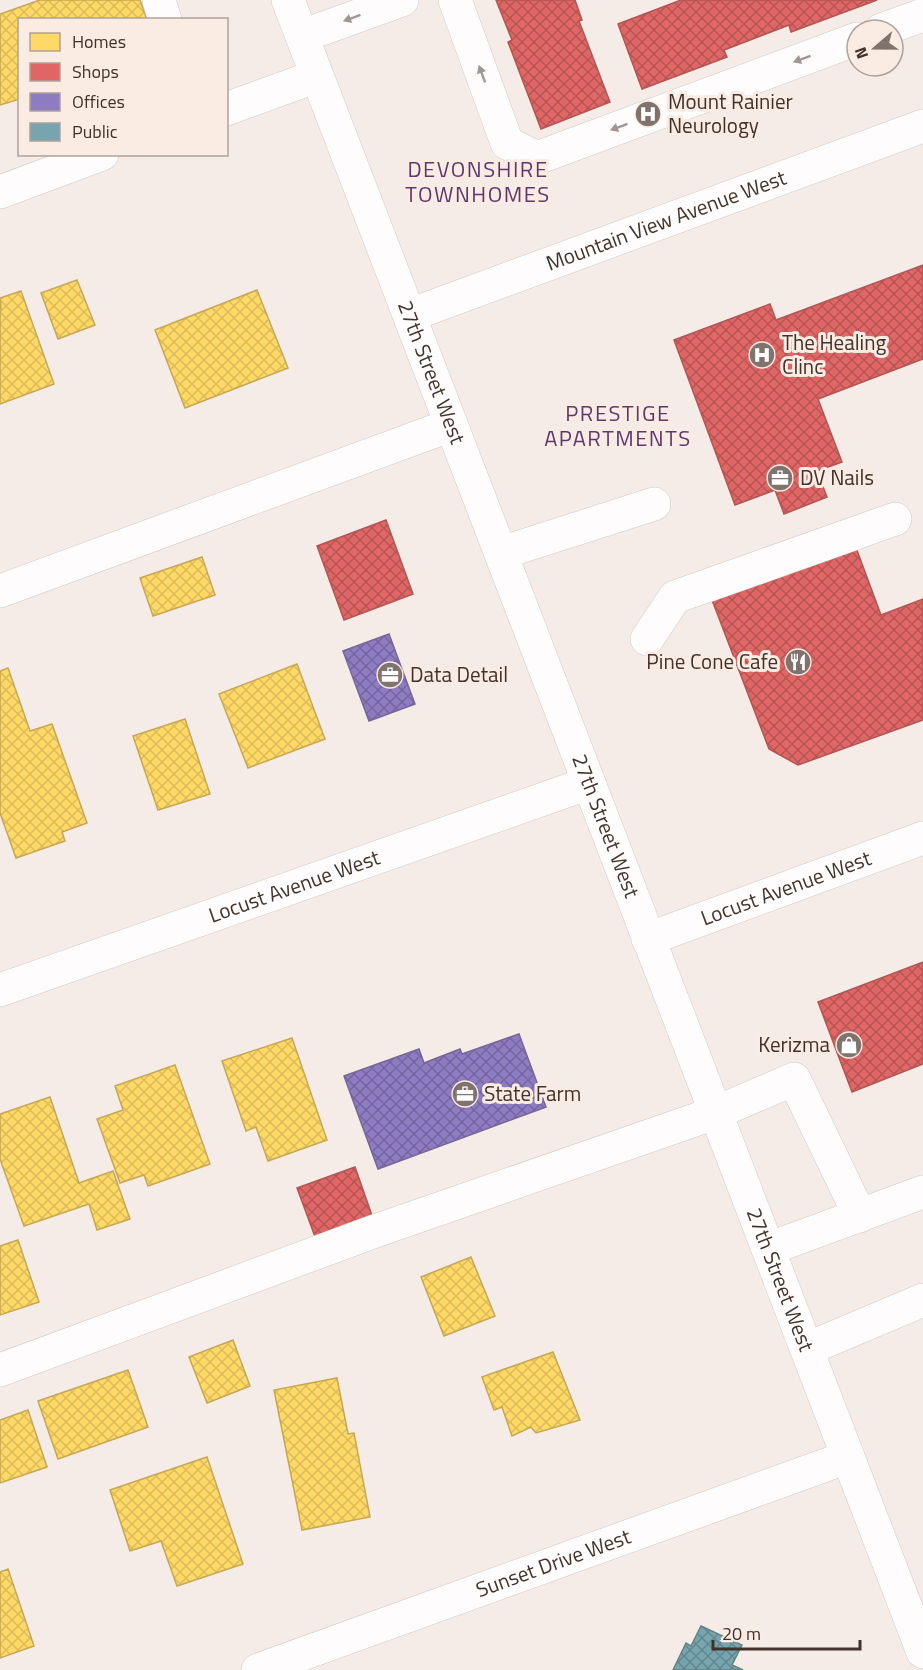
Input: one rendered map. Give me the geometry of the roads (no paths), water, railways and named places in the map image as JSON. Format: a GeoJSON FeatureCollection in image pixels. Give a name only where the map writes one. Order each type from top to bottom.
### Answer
{"type":"FeatureCollection","features":[{"type":"Feature","properties":{"kind":"street"},"geometry":{"type":"LineString","coordinates":[[159,0],[164,18]]}},
{"type":"Feature","properties":{"kind":"street","name":"27th Street West"},"geometry":{"type":"LineString","coordinates":[[288,0],[848,1457],[912,1590],[923,1652]]}},
{"type":"Feature","properties":{"kind":"street"},"geometry":{"type":"LineString","coordinates":[[302,36],[402,0]]}},
{"type":"Feature","properties":{"kind":"street"},"geometry":{"type":"LineString","coordinates":[[455,0],[507,143],[537,158],[845,43]]}},
{"type":"Feature","properties":{"kind":"street"},"geometry":{"type":"LineString","coordinates":[[905,21],[923,15]]}},
{"type":"Feature","properties":{"kind":"street"},"geometry":{"type":"LineString","coordinates":[[228,108],[317,76]]}},
{"type":"Feature","properties":{"kind":"street","name":"Mountain View Avenue West"},"geometry":{"type":"LineString","coordinates":[[410,315],[923,126]]}},
{"type":"Feature","properties":{"kind":"street"},"geometry":{"type":"LineString","coordinates":[[0,192],[97,156]]}},
{"type":"Feature","properties":{"kind":"street"},"geometry":{"type":"LineString","coordinates":[[0,591],[451,425]]}},
{"type":"Feature","properties":{"kind":"street"},"geometry":{"type":"LineString","coordinates":[[501,553],[654,504]]}},
{"type":"Feature","properties":{"kind":"street"},"geometry":{"type":"LineString","coordinates":[[647,639],[675,597],[895,519]]}},
{"type":"Feature","properties":{"kind":"street","name":"Locust Avenue West"},"geometry":{"type":"LineString","coordinates":[[0,990],[589,783]]}},
{"type":"Feature","properties":{"kind":"street","name":"Locust Avenue West"},"geometry":{"type":"LineString","coordinates":[[648,939],[923,838]]}},
{"type":"Feature","properties":{"kind":"street"},"geometry":{"type":"LineString","coordinates":[[0,1370],[378,1230],[715,1113],[794,1079],[860,1216]]}},
{"type":"Feature","properties":{"kind":"street"},"geometry":{"type":"LineString","coordinates":[[768,1249],[923,1192]]}},
{"type":"Feature","properties":{"kind":"street"},"geometry":{"type":"LineString","coordinates":[[807,1349],[923,1300]]}},
{"type":"Feature","properties":{"kind":"street","name":"Sunset Drive West"},"geometry":{"type":"LineString","coordinates":[[258,1670],[293,1664],[848,1457]]}},
{"type":"Feature","properties":{"kind":"place","name":"Mount Rainier Neurology"},"geometry":{"type":"Point","coordinates":[648,114]}},
{"type":"Feature","properties":{"kind":"place","name":"The Healing Clinc"},"geometry":{"type":"Point","coordinates":[762,355]}},
{"type":"Feature","properties":{"kind":"place","name":"DV Nails"},"geometry":{"type":"Point","coordinates":[780,478]}},
{"type":"Feature","properties":{"kind":"place","name":"Pine Cone Cafe"},"geometry":{"type":"Point","coordinates":[798,662]}},
{"type":"Feature","properties":{"kind":"place","name":"Data Detail"},"geometry":{"type":"Point","coordinates":[390,675]}},
{"type":"Feature","properties":{"kind":"place","name":"Kerizma"},"geometry":{"type":"Point","coordinates":[849,1045]}},
{"type":"Feature","properties":{"kind":"place","name":"State Farm"},"geometry":{"type":"Point","coordinates":[465,1094]}},
{"type":"Feature","properties":{"kind":"district","name":"DEVONSHIRE TOWNHOMES"},"geometry":{"type":"Point","coordinates":[478,182]}},
{"type":"Feature","properties":{"kind":"district","name":"PRESTIGE APARTMENTS"},"geometry":{"type":"Point","coordinates":[618,426]}}]}
